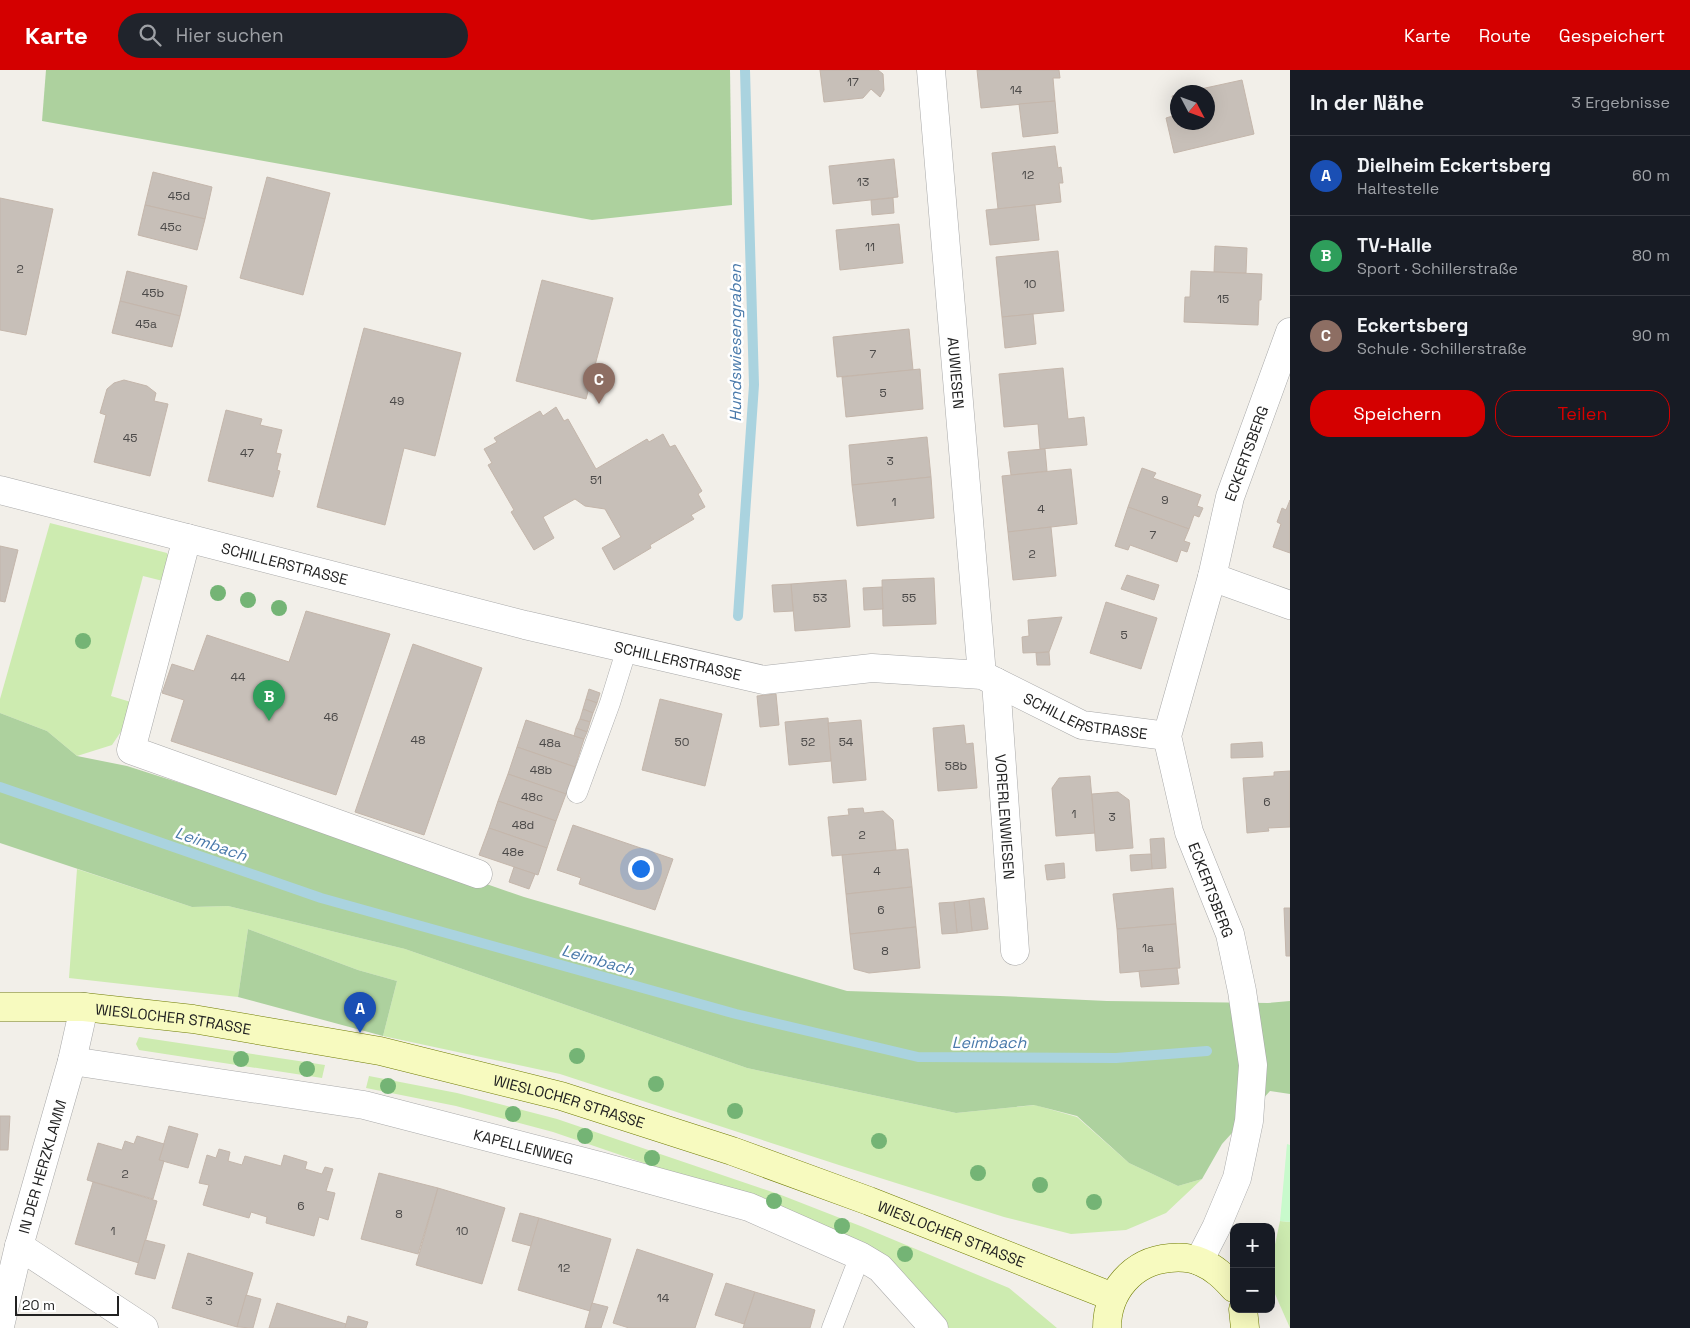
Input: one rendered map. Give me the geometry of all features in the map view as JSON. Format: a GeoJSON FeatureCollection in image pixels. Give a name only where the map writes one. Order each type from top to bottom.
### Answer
{"type":"FeatureCollection","features":[{"type":"Feature","properties":{"kind":"main road","name":"WIESLOCHER STRASSE"},"geometry":{"type":"LineString","coordinates":[[0,1007],[84,1007],[193,1019],[380,1051],[561,1096],[732,1151],[1113,1297]]}},
{"type":"Feature","properties":{"kind":"main road"},"geometry":{"type":"LineString","coordinates":[[1107,1328],[1107,1316],[1113,1297],[1124,1279],[1140,1266],[1159,1259],[1179,1257],[1199,1261],[1219,1272],[1230,1284]]}},
{"type":"Feature","properties":{"kind":"main road"},"geometry":{"type":"LineString","coordinates":[[1243,1313],[1245,1328]]}},
{"type":"Feature","properties":{"kind":"street","name":"AUWIESEN"},"geometry":{"type":"LineString","coordinates":[[931,70],[966,470],[989,678]]}},
{"type":"Feature","properties":{"kind":"street","name":"ECKERTSBERG"},"geometry":{"type":"LineString","coordinates":[[1199,1261],[1216,1228],[1237,1178],[1249,1121],[1253,1065],[1242,991],[1230,934],[1189,832],[1167,736],[1212,577],[1230,497],[1290,332]]}},
{"type":"Feature","properties":{"kind":"street","name":"SCHILLERSTRASSE"},"geometry":{"type":"LineString","coordinates":[[0,490],[525,625],[764,680],[872,668],[989,678],[1082,725],[1167,736]]}},
{"type":"Feature","properties":{"kind":"street"},"geometry":{"type":"LineString","coordinates":[[187,538],[131,750],[478,874]]}},
{"type":"Feature","properties":{"kind":"street"},"geometry":{"type":"LineString","coordinates":[[1212,577],[1290,605]]}},
{"type":"Feature","properties":{"kind":"street","name":"VORERLENWIESEN"},"geometry":{"type":"LineString","coordinates":[[989,678],[1015,951]]}},
{"type":"Feature","properties":{"kind":"street","name":"IN DER HERZKLAMM"},"geometry":{"type":"LineString","coordinates":[[0,1326],[19,1246],[72,1061],[84,1007]]}},
{"type":"Feature","properties":{"kind":"street","name":"KAPELLENWEG"},"geometry":{"type":"LineString","coordinates":[[72,1061],[364,1105],[749,1207],[860,1256],[880,1268],[934,1328]]}},
{"type":"Feature","properties":{"kind":"street"},"geometry":{"type":"LineString","coordinates":[[19,1246],[144,1328]]}},
{"type":"Feature","properties":{"kind":"lane"},"geometry":{"type":"LineString","coordinates":[[577,793],[610,703],[627,648]]}},
{"type":"Feature","properties":{"kind":"lane"},"geometry":{"type":"LineString","coordinates":[[832,1328],[860,1256]]}},
{"type":"Feature","properties":{"kind":"green space"},"geometry":{"type":"Polygon","coordinates":[[[46,70],[730,70],[732,205],[592,220],[42,121],[46,70]]]}},
{"type":"Feature","properties":{"kind":"green space"},"geometry":{"type":"Polygon","coordinates":[[[50,523],[167,553],[170,562],[167,582],[143,576],[111,696],[134,703],[128,721],[112,745],[77,756],[47,731],[0,713],[0,699],[50,523]]]}},
{"type":"Feature","properties":{"kind":"green space"},"geometry":{"type":"Polygon","coordinates":[[[0,713],[47,731],[77,756],[127,766],[389,850],[524,897],[847,991],[1107,1001],[1268,1003],[1290,1001],[1290,1094],[1270,1091],[1222,1144],[1202,1179],[1178,1186],[1129,1163],[1077,1116],[1034,1105],[956,1113],[747,1068],[405,949],[228,906],[192,907],[0,843],[0,713]]]}},
{"type":"Feature","properties":{"kind":"green space"},"geometry":{"type":"Polygon","coordinates":[[[77,869],[192,907],[228,906],[405,949],[747,1068],[956,1113],[1035,1105],[1077,1117],[1129,1163],[1178,1186],[1202,1179],[1166,1213],[1126,1230],[1071,1234],[1004,1217],[560,1074],[383,1036],[397,981],[358,970],[248,929],[238,997],[69,978],[77,869]]]}},
{"type":"Feature","properties":{"kind":"green space"},"geometry":{"type":"Polygon","coordinates":[[[248,929],[358,970],[397,981],[383,1036],[238,997],[248,929]]]}},
{"type":"Feature","properties":{"kind":"green space"},"geometry":{"type":"Polygon","coordinates":[[[139,1037],[325,1065],[322,1078],[139,1050],[136,1044],[139,1037]]]}},
{"type":"Feature","properties":{"kind":"green space"},"geometry":{"type":"Polygon","coordinates":[[[369,1076],[457,1093],[557,1119],[781,1195],[1009,1288],[1057,1328],[949,1328],[897,1276],[886,1255],[776,1208],[553,1132],[456,1106],[366,1088],[369,1076]]]}},
{"type":"Feature","properties":{"kind":"green space"},"geometry":{"type":"Polygon","coordinates":[[[1287,1144],[1290,1145],[1290,1222],[1280,1221],[1287,1144]]]}},
{"type":"Feature","properties":{"kind":"green space"},"geometry":{"type":"Polygon","coordinates":[[[1280,1221],[1290,1222],[1290,1328],[1275,1294],[1275,1244],[1280,1221]]]}},
{"type":"Feature","properties":{"kind":"building"},"geometry":{"type":"Polygon","coordinates":[[[820,70],[878,70],[883,74],[884,90],[880,97],[871,89],[863,98],[824,102],[820,70]]]}},
{"type":"Feature","properties":{"kind":"building"},"geometry":{"type":"Polygon","coordinates":[[[977,70],[1059,70],[1060,78],[1053,78],[1055,101],[981,108],[977,70]]]}},
{"type":"Feature","properties":{"kind":"building"},"geometry":{"type":"Polygon","coordinates":[[[1242,80],[1254,134],[1174,153],[1166,118],[1170,117],[1170,130],[1215,130],[1215,86],[1242,80]]]}},
{"type":"Feature","properties":{"kind":"building"},"geometry":{"type":"Polygon","coordinates":[[[1055,101],[1058,133],[1023,137],[1019,104],[1055,101]]]}},
{"type":"Feature","properties":{"kind":"building"},"geometry":{"type":"Polygon","coordinates":[[[1055,146],[1058,168],[1061,167],[1063,183],[1059,183],[1061,202],[998,209],[992,153],[1055,146]]]}},
{"type":"Feature","properties":{"kind":"building"},"geometry":{"type":"Polygon","coordinates":[[[894,159],[898,197],[833,204],[829,166],[894,159]]]}},
{"type":"Feature","properties":{"kind":"building"},"geometry":{"type":"Polygon","coordinates":[[[153,172],[212,187],[205,219],[145,205],[153,172]]]}},
{"type":"Feature","properties":{"kind":"building"},"geometry":{"type":"Polygon","coordinates":[[[267,177],[330,193],[303,295],[240,278],[267,177]]]}},
{"type":"Feature","properties":{"kind":"building"},"geometry":{"type":"Polygon","coordinates":[[[0,198],[53,209],[26,335],[0,330],[0,198]]]}},
{"type":"Feature","properties":{"kind":"building"},"geometry":{"type":"Polygon","coordinates":[[[893,198],[894,213],[872,215],[871,200],[893,198]]]}},
{"type":"Feature","properties":{"kind":"building"},"geometry":{"type":"Polygon","coordinates":[[[145,205],[205,219],[197,250],[138,235],[145,205]]]}},
{"type":"Feature","properties":{"kind":"building"},"geometry":{"type":"Polygon","coordinates":[[[1035,205],[1039,240],[990,245],[986,210],[1035,205]]]}},
{"type":"Feature","properties":{"kind":"building"},"geometry":{"type":"Polygon","coordinates":[[[899,224],[903,263],[840,270],[836,230],[899,224]]]}},
{"type":"Feature","properties":{"kind":"building"},"geometry":{"type":"Polygon","coordinates":[[[1215,246],[1247,248],[1246,273],[1214,272],[1215,246]]]}},
{"type":"Feature","properties":{"kind":"building"},"geometry":{"type":"Polygon","coordinates":[[[1058,251],[1064,311],[1002,317],[996,257],[1058,251]]]}},
{"type":"Feature","properties":{"kind":"building"},"geometry":{"type":"Polygon","coordinates":[[[127,271],[187,286],[180,316],[120,301],[127,271]]]}},
{"type":"Feature","properties":{"kind":"building"},"geometry":{"type":"Polygon","coordinates":[[[1191,271],[1262,274],[1258,325],[1184,322],[1185,297],[1190,297],[1191,271]]]}},
{"type":"Feature","properties":{"kind":"building"},"geometry":{"type":"Polygon","coordinates":[[[542,280],[613,298],[586,399],[516,381],[542,280]]]}},
{"type":"Feature","properties":{"kind":"building"},"geometry":{"type":"Polygon","coordinates":[[[120,301],[180,316],[172,347],[112,333],[120,301]]]}},
{"type":"Feature","properties":{"kind":"building"},"geometry":{"type":"Polygon","coordinates":[[[1033,314],[1036,344],[1005,348],[1002,317],[1033,314]]]}},
{"type":"Feature","properties":{"kind":"building"},"geometry":{"type":"Polygon","coordinates":[[[364,328],[461,353],[435,456],[404,448],[385,525],[317,507],[364,328]]]}},
{"type":"Feature","properties":{"kind":"building"},"geometry":{"type":"Polygon","coordinates":[[[909,329],[913,370],[837,377],[833,337],[909,329]]]}},
{"type":"Feature","properties":{"kind":"building"},"geometry":{"type":"Polygon","coordinates":[[[1063,368],[1068,419],[1084,417],[1087,445],[1040,449],[1038,424],[1004,427],[999,374],[1063,368]]]}},
{"type":"Feature","properties":{"kind":"building"},"geometry":{"type":"Polygon","coordinates":[[[920,369],[923,409],[846,417],[842,377],[920,369]]]}},
{"type":"Feature","properties":{"kind":"building"},"geometry":{"type":"Polygon","coordinates":[[[124,380],[147,386],[156,393],[154,401],[168,404],[150,476],[94,462],[106,415],[100,413],[107,389],[114,383],[124,380]]]}},
{"type":"Feature","properties":{"kind":"building"},"geometry":{"type":"Polygon","coordinates":[[[556,407],[564,421],[568,419],[596,469],[647,439],[649,442],[663,434],[670,447],[675,445],[702,491],[698,494],[705,507],[691,515],[694,519],[650,545],[651,548],[614,570],[602,548],[621,537],[605,509],[585,506],[575,499],[543,517],[554,538],[534,550],[511,512],[514,510],[488,465],[492,463],[484,449],[497,442],[494,438],[540,411],[543,416],[556,407]]]}},
{"type":"Feature","properties":{"kind":"building"},"geometry":{"type":"Polygon","coordinates":[[[226,410],[262,419],[260,425],[282,430],[276,453],[281,454],[277,470],[280,471],[273,497],[208,481],[226,410]]]}},
{"type":"Feature","properties":{"kind":"building"},"geometry":{"type":"Polygon","coordinates":[[[927,437],[931,477],[852,485],[849,445],[927,437]]]}},
{"type":"Feature","properties":{"kind":"building"},"geometry":{"type":"Polygon","coordinates":[[[1045,449],[1047,471],[1011,475],[1008,452],[1045,449]]]}},
{"type":"Feature","properties":{"kind":"building"},"geometry":{"type":"Polygon","coordinates":[[[1142,468],[1156,473],[1153,478],[1201,495],[1197,506],[1203,508],[1199,517],[1194,515],[1189,529],[1128,507],[1142,468]]]}},
{"type":"Feature","properties":{"kind":"building"},"geometry":{"type":"Polygon","coordinates":[[[1071,469],[1077,524],[1008,532],[1002,476],[1071,469]]]}},
{"type":"Feature","properties":{"kind":"building"},"geometry":{"type":"Polygon","coordinates":[[[931,477],[934,518],[857,526],[852,485],[931,477]]]}},
{"type":"Feature","properties":{"kind":"building"},"geometry":{"type":"Polygon","coordinates":[[[1290,500],[1290,553],[1273,547],[1281,524],[1277,522],[1282,508],[1286,510],[1290,500]]]}},
{"type":"Feature","properties":{"kind":"building"},"geometry":{"type":"Polygon","coordinates":[[[1128,507],[1189,529],[1184,541],[1190,543],[1187,552],[1181,550],[1177,562],[1130,545],[1128,550],[1115,546],[1128,507]]]}},
{"type":"Feature","properties":{"kind":"building"},"geometry":{"type":"Polygon","coordinates":[[[1051,527],[1056,576],[1013,580],[1008,532],[1051,527]]]}},
{"type":"Feature","properties":{"kind":"building"},"geometry":{"type":"Polygon","coordinates":[[[0,546],[18,550],[5,602],[0,601],[0,546]]]}},
{"type":"Feature","properties":{"kind":"building"},"geometry":{"type":"Polygon","coordinates":[[[1127,575],[1159,585],[1154,600],[1121,589],[1127,575]]]}},
{"type":"Feature","properties":{"kind":"building"},"geometry":{"type":"Polygon","coordinates":[[[934,578],[936,624],[883,626],[882,580],[934,578]]]}},
{"type":"Feature","properties":{"kind":"building"},"geometry":{"type":"Polygon","coordinates":[[[846,580],[850,627],[795,631],[791,584],[846,580]]]}},
{"type":"Feature","properties":{"kind":"building"},"geometry":{"type":"Polygon","coordinates":[[[791,584],[793,611],[774,612],[772,585],[791,584]]]}},
{"type":"Feature","properties":{"kind":"building"},"geometry":{"type":"Polygon","coordinates":[[[882,587],[883,609],[864,610],[863,588],[882,587]]]}},
{"type":"Feature","properties":{"kind":"building"},"geometry":{"type":"Polygon","coordinates":[[[1106,602],[1157,618],[1141,669],[1090,653],[1106,602]]]}},
{"type":"Feature","properties":{"kind":"building"},"geometry":{"type":"Polygon","coordinates":[[[306,611],[390,634],[336,795],[171,741],[184,700],[162,693],[172,664],[194,671],[207,635],[289,662],[306,611]]]}},
{"type":"Feature","properties":{"kind":"building"},"geometry":{"type":"Polygon","coordinates":[[[1062,617],[1049,652],[1023,653],[1022,637],[1029,636],[1028,620],[1062,617]]]}},
{"type":"Feature","properties":{"kind":"building"},"geometry":{"type":"Polygon","coordinates":[[[413,644],[482,668],[424,835],[355,812],[413,644]]]}},
{"type":"Feature","properties":{"kind":"building"},"geometry":{"type":"Polygon","coordinates":[[[1049,652],[1050,665],[1037,665],[1036,653],[1049,652]]]}},
{"type":"Feature","properties":{"kind":"building"},"geometry":{"type":"Polygon","coordinates":[[[589,689],[600,693],[597,703],[586,699],[589,689]]]}},
{"type":"Feature","properties":{"kind":"building"},"geometry":{"type":"Polygon","coordinates":[[[776,694],[779,725],[760,727],[757,696],[776,694]]]}},
{"type":"Feature","properties":{"kind":"building"},"geometry":{"type":"Polygon","coordinates":[[[586,699],[597,703],[593,713],[583,709],[586,699]]]}},
{"type":"Feature","properties":{"kind":"building"},"geometry":{"type":"Polygon","coordinates":[[[660,699],[722,714],[705,786],[642,770],[660,699]]]}},
{"type":"Feature","properties":{"kind":"building"},"geometry":{"type":"Polygon","coordinates":[[[583,709],[593,713],[590,722],[580,719],[583,709]]]}},
{"type":"Feature","properties":{"kind":"building"},"geometry":{"type":"Polygon","coordinates":[[[828,718],[831,761],[789,765],[785,722],[828,718]]]}},
{"type":"Feature","properties":{"kind":"building"},"geometry":{"type":"Polygon","coordinates":[[[580,719],[590,722],[587,732],[576,728],[580,719]]]}},
{"type":"Feature","properties":{"kind":"building"},"geometry":{"type":"Polygon","coordinates":[[[526,720],[584,739],[575,767],[517,747],[526,720]]]}},
{"type":"Feature","properties":{"kind":"building"},"geometry":{"type":"Polygon","coordinates":[[[861,720],[866,780],[833,783],[828,723],[861,720]]]}},
{"type":"Feature","properties":{"kind":"building"},"geometry":{"type":"Polygon","coordinates":[[[964,725],[966,744],[973,743],[977,788],[938,791],[933,728],[964,725]]]}},
{"type":"Feature","properties":{"kind":"building"},"geometry":{"type":"Polygon","coordinates":[[[576,728],[587,732],[584,739],[574,736],[576,728]]]}},
{"type":"Feature","properties":{"kind":"building"},"geometry":{"type":"Polygon","coordinates":[[[1262,742],[1263,757],[1231,758],[1231,744],[1262,742]]]}},
{"type":"Feature","properties":{"kind":"building"},"geometry":{"type":"Polygon","coordinates":[[[517,747],[575,767],[566,794],[508,774],[517,747]]]}},
{"type":"Feature","properties":{"kind":"building"},"geometry":{"type":"Polygon","coordinates":[[[1290,771],[1290,827],[1268,828],[1269,831],[1247,833],[1243,778],[1274,776],[1274,772],[1290,771]]]}},
{"type":"Feature","properties":{"kind":"building"},"geometry":{"type":"Polygon","coordinates":[[[508,774],[566,794],[556,821],[498,801],[508,774]]]}},
{"type":"Feature","properties":{"kind":"building"},"geometry":{"type":"Polygon","coordinates":[[[1090,776],[1095,833],[1056,836],[1052,788],[1059,778],[1090,776]]]}},
{"type":"Feature","properties":{"kind":"building"},"geometry":{"type":"Polygon","coordinates":[[[1118,792],[1129,800],[1133,848],[1096,851],[1092,794],[1118,792]]]}},
{"type":"Feature","properties":{"kind":"building"},"geometry":{"type":"Polygon","coordinates":[[[498,801],[556,821],[547,848],[489,828],[498,801]]]}},
{"type":"Feature","properties":{"kind":"building"},"geometry":{"type":"Polygon","coordinates":[[[863,808],[864,813],[883,811],[893,820],[896,850],[832,856],[828,817],[849,815],[848,809],[863,808]]]}},
{"type":"Feature","properties":{"kind":"building"},"geometry":{"type":"Polygon","coordinates":[[[573,825],[673,859],[655,910],[579,884],[581,878],[557,870],[573,825]]]}},
{"type":"Feature","properties":{"kind":"building"},"geometry":{"type":"Polygon","coordinates":[[[489,828],[547,848],[538,875],[479,855],[489,828]]]}},
{"type":"Feature","properties":{"kind":"building"},"geometry":{"type":"Polygon","coordinates":[[[1164,838],[1166,868],[1152,869],[1150,839],[1164,838]]]}},
{"type":"Feature","properties":{"kind":"building"},"geometry":{"type":"Polygon","coordinates":[[[908,849],[912,887],[846,894],[842,855],[908,849]]]}},
{"type":"Feature","properties":{"kind":"building"},"geometry":{"type":"Polygon","coordinates":[[[1151,854],[1152,869],[1131,871],[1130,855],[1151,854]]]}},
{"type":"Feature","properties":{"kind":"building"},"geometry":{"type":"Polygon","coordinates":[[[1064,863],[1065,878],[1047,880],[1045,865],[1064,863]]]}},
{"type":"Feature","properties":{"kind":"building"},"geometry":{"type":"Polygon","coordinates":[[[514,867],[535,874],[529,889],[509,882],[514,867]]]}},
{"type":"Feature","properties":{"kind":"building"},"geometry":{"type":"Polygon","coordinates":[[[912,887],[916,927],[850,934],[846,894],[912,887]]]}},
{"type":"Feature","properties":{"kind":"building"},"geometry":{"type":"Polygon","coordinates":[[[1173,888],[1176,924],[1117,929],[1113,894],[1173,888]]]}},
{"type":"Feature","properties":{"kind":"building"},"geometry":{"type":"Polygon","coordinates":[[[984,898],[988,929],[972,931],[969,900],[984,898]]]}},
{"type":"Feature","properties":{"kind":"building"},"geometry":{"type":"Polygon","coordinates":[[[969,900],[972,931],[957,933],[954,902],[969,900]]]}},
{"type":"Feature","properties":{"kind":"building"},"geometry":{"type":"Polygon","coordinates":[[[954,902],[957,933],[942,934],[939,903],[954,902]]]}},
{"type":"Feature","properties":{"kind":"building"},"geometry":{"type":"Polygon","coordinates":[[[1284,908],[1290,908],[1290,956],[1286,956],[1284,908]]]}},
{"type":"Feature","properties":{"kind":"building"},"geometry":{"type":"Polygon","coordinates":[[[1176,924],[1180,968],[1120,973],[1117,929],[1176,924]]]}},
{"type":"Feature","properties":{"kind":"building"},"geometry":{"type":"Polygon","coordinates":[[[916,927],[920,968],[869,973],[854,969],[850,934],[916,927]]]}},
{"type":"Feature","properties":{"kind":"building"},"geometry":{"type":"Polygon","coordinates":[[[1177,968],[1179,984],[1141,987],[1139,971],[1177,968]]]}},
{"type":"Feature","properties":{"kind":"building"},"geometry":{"type":"Polygon","coordinates":[[[0,1116],[10,1116],[8,1150],[0,1150],[0,1116]]]}},
{"type":"Feature","properties":{"kind":"building"},"geometry":{"type":"Polygon","coordinates":[[[169,1126],[198,1134],[188,1168],[159,1160],[169,1126]]]}},
{"type":"Feature","properties":{"kind":"building"},"geometry":{"type":"Polygon","coordinates":[[[137,1136],[164,1144],[159,1160],[164,1161],[153,1199],[87,1180],[98,1143],[122,1150],[125,1141],[134,1144],[137,1136]]]}},
{"type":"Feature","properties":{"kind":"building"},"geometry":{"type":"Polygon","coordinates":[[[219,1149],[230,1152],[228,1161],[242,1165],[245,1156],[281,1166],[284,1155],[307,1162],[305,1169],[322,1174],[325,1167],[333,1169],[326,1191],[335,1193],[328,1220],[319,1217],[314,1236],[266,1223],[267,1217],[251,1212],[249,1218],[203,1205],[209,1185],[199,1183],[207,1155],[216,1158],[219,1149]]]}},
{"type":"Feature","properties":{"kind":"building"},"geometry":{"type":"Polygon","coordinates":[[[379,1173],[438,1188],[418,1254],[361,1239],[379,1173]]]}},
{"type":"Feature","properties":{"kind":"building"},"geometry":{"type":"Polygon","coordinates":[[[93,1182],[157,1201],[139,1263],[75,1244],[93,1182]]]}},
{"type":"Feature","properties":{"kind":"building"},"geometry":{"type":"Polygon","coordinates":[[[438,1188],[505,1208],[482,1284],[416,1265],[438,1188]]]}},
{"type":"Feature","properties":{"kind":"building"},"geometry":{"type":"Polygon","coordinates":[[[520,1213],[539,1218],[531,1246],[512,1241],[520,1213]]]}},
{"type":"Feature","properties":{"kind":"building"},"geometry":{"type":"Polygon","coordinates":[[[539,1218],[611,1239],[590,1311],[518,1290],[539,1218]]]}},
{"type":"Feature","properties":{"kind":"building"},"geometry":{"type":"Polygon","coordinates":[[[145,1240],[165,1245],[155,1279],[135,1274],[145,1240]]]}},
{"type":"Feature","properties":{"kind":"building"},"geometry":{"type":"Polygon","coordinates":[[[637,1249],[713,1274],[695,1328],[629,1328],[613,1323],[637,1249]]]}},
{"type":"Feature","properties":{"kind":"building"},"geometry":{"type":"Polygon","coordinates":[[[188,1253],[253,1273],[237,1327],[172,1308],[188,1253]]]}},
{"type":"Feature","properties":{"kind":"building"},"geometry":{"type":"Polygon","coordinates":[[[726,1283],[755,1292],[744,1324],[715,1315],[726,1283]]]}},
{"type":"Feature","properties":{"kind":"building"},"geometry":{"type":"Polygon","coordinates":[[[755,1292],[815,1310],[810,1328],[743,1328],[755,1292]]]}},
{"type":"Feature","properties":{"kind":"building"},"geometry":{"type":"Polygon","coordinates":[[[246,1295],[261,1299],[253,1328],[237,1327],[246,1295]]]}},
{"type":"Feature","properties":{"kind":"building"},"geometry":{"type":"Polygon","coordinates":[[[277,1303],[346,1324],[345,1328],[269,1328],[277,1303]]]}},
{"type":"Feature","properties":{"kind":"building"},"geometry":{"type":"Polygon","coordinates":[[[592,1303],[608,1307],[601,1328],[585,1328],[592,1303]]]}},
{"type":"Feature","properties":{"kind":"building"},"geometry":{"type":"Polygon","coordinates":[[[348,1316],[368,1322],[366,1328],[345,1328],[348,1316]]]}},
{"type":"Feature","properties":{"kind":"waterway","name":"Hundswiesengraben"},"geometry":{"type":"LineString","coordinates":[[738,616],[754,385],[745,70]]}},
{"type":"Feature","properties":{"kind":"waterway","name":"Leimbach"},"geometry":{"type":"LineString","coordinates":[[0,787],[321,898],[736,1014],[918,1057],[1116,1058],[1207,1051]]}},
{"type":"Feature","properties":{"kind":"place","name":"Eckertsberg"},"geometry":{"type":"Point","coordinates":[599,404]}},
{"type":"Feature","properties":{"kind":"place","name":"TV-Halle"},"geometry":{"type":"Point","coordinates":[269,721]}},
{"type":"Feature","properties":{"kind":"place","name":"Dielheim Eckertsberg"},"geometry":{"type":"Point","coordinates":[360,1033]}}]}
